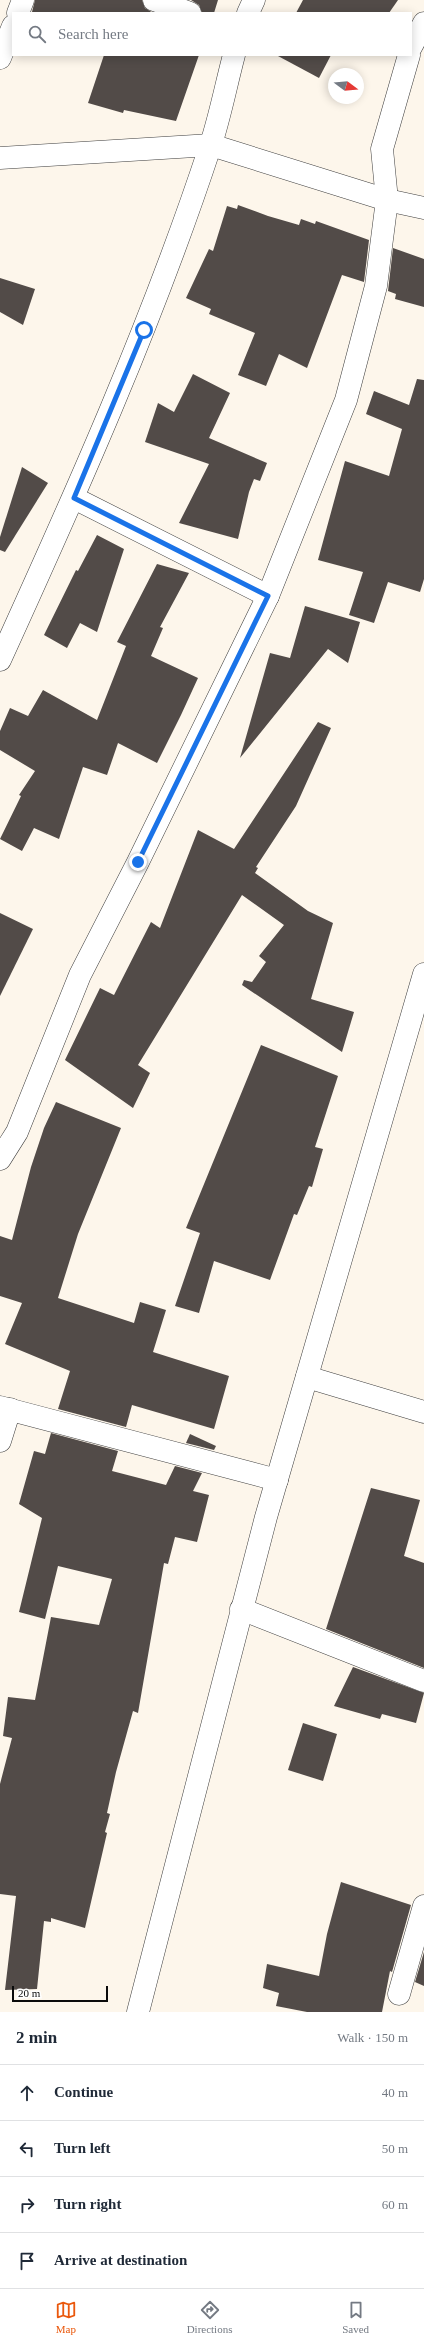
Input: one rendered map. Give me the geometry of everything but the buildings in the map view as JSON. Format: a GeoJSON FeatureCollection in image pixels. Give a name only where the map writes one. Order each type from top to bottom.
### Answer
{"type":"FeatureCollection","features":[{"type":"Feature","properties":{"kind":"street"},"geometry":{"type":"LineString","coordinates":[[18,12],[23,0]]}},
{"type":"Feature","properties":{"kind":"street"},"geometry":{"type":"LineString","coordinates":[[154,0],[187,12]]}},
{"type":"Feature","properties":{"kind":"street"},"geometry":{"type":"LineString","coordinates":[[248,12],[254,0]]}},
{"type":"Feature","properties":{"kind":"street"},"geometry":{"type":"LineString","coordinates":[[412,45],[424,23]]}},
{"type":"Feature","properties":{"kind":"street"},"geometry":{"type":"LineString","coordinates":[[0,58],[12,28]]}},
{"type":"Feature","properties":{"kind":"street"},"geometry":{"type":"LineString","coordinates":[[0,660],[74,498],[144,330],[211,145],[234,56]]}},
{"type":"Feature","properties":{"kind":"street"},"geometry":{"type":"LineString","coordinates":[[0,1159],[18,1132],[80,975],[138,862],[268,596],[346,400],[376,286],[387,200],[382,149],[409,56]]}},
{"type":"Feature","properties":{"kind":"street"},"geometry":{"type":"LineString","coordinates":[[0,158],[211,145],[387,200],[424,208]]}},
{"type":"Feature","properties":{"kind":"street"},"geometry":{"type":"LineString","coordinates":[[74,498],[268,596]]}},
{"type":"Feature","properties":{"kind":"street"},"geometry":{"type":"LineString","coordinates":[[138,2012],[241,1609],[424,974]]}},
{"type":"Feature","properties":{"kind":"street"},"geometry":{"type":"LineString","coordinates":[[307,1377],[424,1412]]}},
{"type":"Feature","properties":{"kind":"street"},"geometry":{"type":"LineString","coordinates":[[0,1441],[5,1408],[277,1480]]}},
{"type":"Feature","properties":{"kind":"street"},"geometry":{"type":"LineString","coordinates":[[241,1609],[424,1681]]}},
{"type":"Feature","properties":{"kind":"street"},"geometry":{"type":"LineString","coordinates":[[399,1994],[424,1906]]}},
{"type":"Feature","properties":{"kind":"route"},"geometry":{"type":"LineString","coordinates":[[138,862],[268,596],[74,498],[144,330]]}}]}
